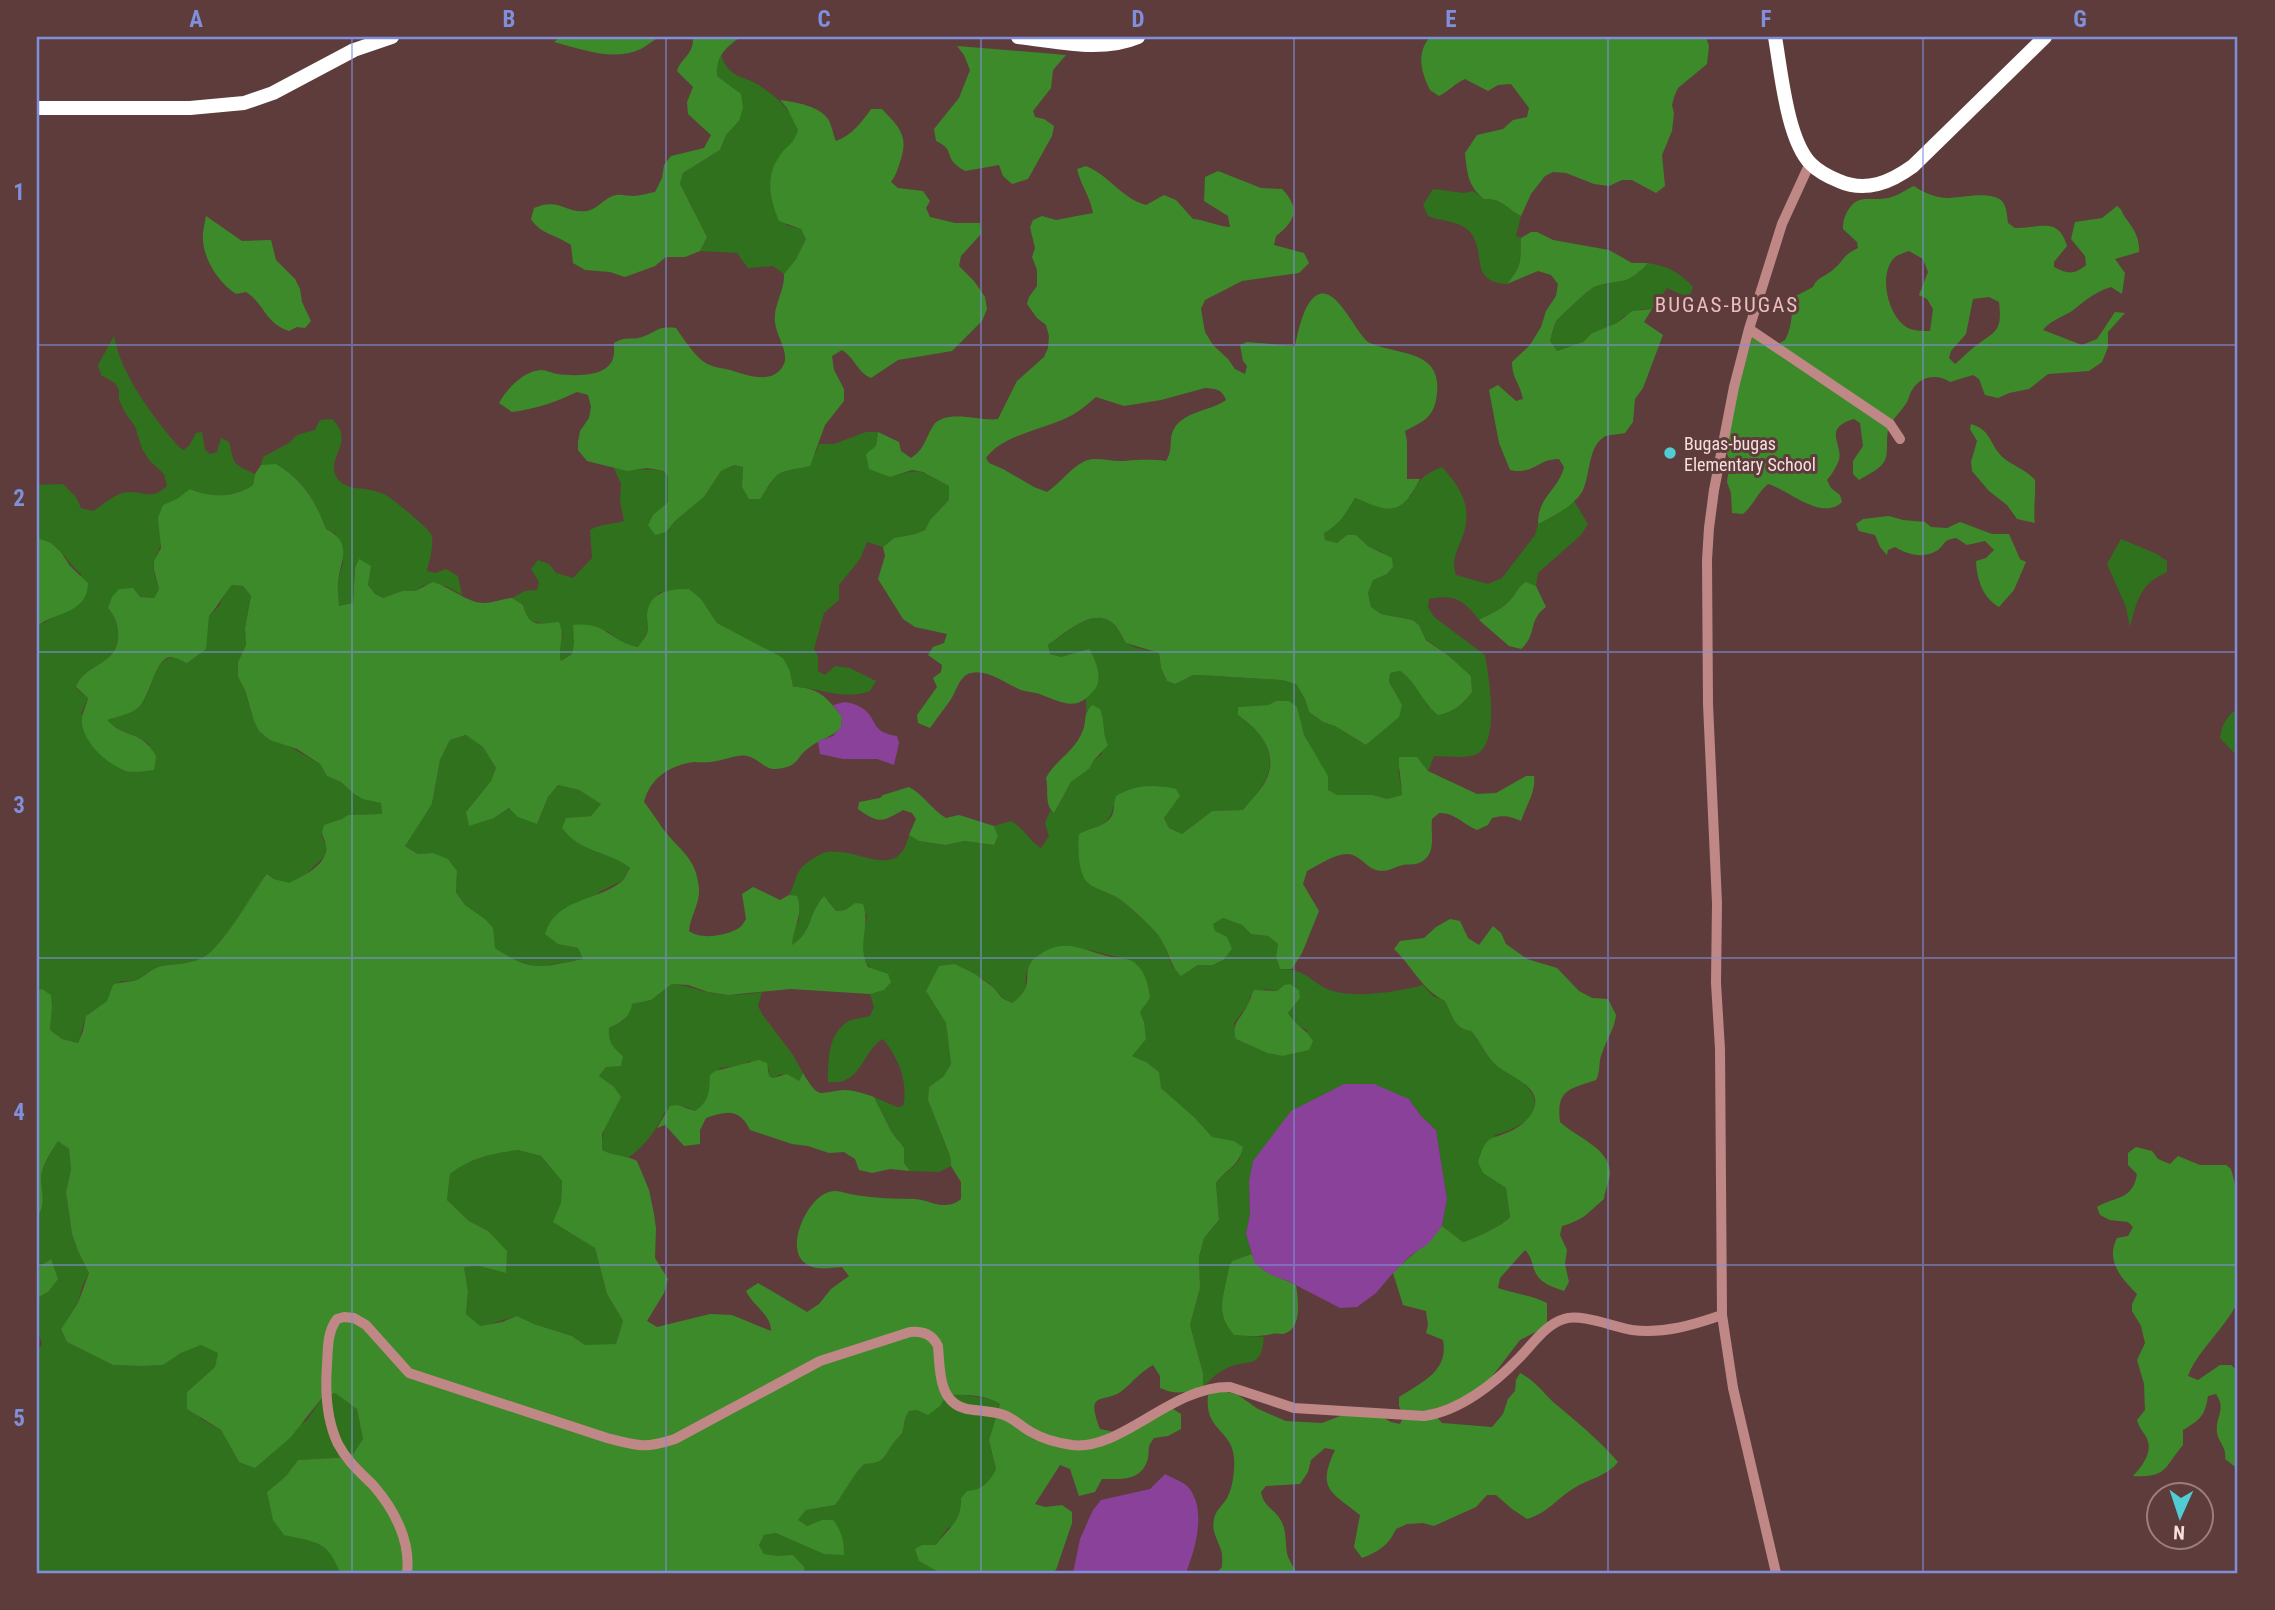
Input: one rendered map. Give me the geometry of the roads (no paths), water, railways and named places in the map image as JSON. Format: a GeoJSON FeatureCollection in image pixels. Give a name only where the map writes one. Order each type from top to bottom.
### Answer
{"type":"FeatureCollection","features":[{"type":"Feature","properties":{"kind":"highway"},"geometry":{"type":"LineString","coordinates":[[37,107],[190,108],[244,103],[273,93],[354,50],[391,37]]}},
{"type":"Feature","properties":{"kind":"highway"},"geometry":{"type":"LineString","coordinates":[[1018,37],[1098,45],[1138,37]]}},
{"type":"Feature","properties":{"kind":"highway"},"geometry":{"type":"LineString","coordinates":[[1775,37],[1791,122],[1800,148],[1810,163],[1826,175],[1857,187],[1879,185],[1898,177],[1913,166],[2045,37]]}},
{"type":"Feature","properties":{"kind":"street"},"geometry":{"type":"LineString","coordinates":[[1776,1573],[1732,1388],[1722,1315],[1720,1049],[1708,704],[1707,547],[1724,432],[1749,329],[1782,224],[1810,163]]}},
{"type":"Feature","properties":{"kind":"street"},"geometry":{"type":"LineString","coordinates":[[1749,329],[1890,424],[1900,439]]}},
{"type":"Feature","properties":{"kind":"street"},"geometry":{"type":"LineString","coordinates":[[407,1573],[406,1543],[400,1525],[374,1486],[354,1468],[338,1443],[327,1414],[325,1386],[330,1332],[337,1318],[354,1318],[366,1325],[409,1373],[607,1438],[653,1446],[685,1434],[820,1362],[910,1332],[925,1333],[936,1340],[942,1385],[953,1403],[1007,1416],[1029,1431],[1048,1439],[1091,1446],[1120,1433],[1170,1404],[1212,1388],[1230,1387],[1294,1408],[1424,1416],[1441,1413],[1494,1381],[1535,1340],[1565,1318],[1634,1330],[1656,1331],[1694,1325],[1722,1315]]}},
{"type":"Feature","properties":{"kind":"place","name":"Bugas-bugas Elementary School"},"geometry":{"type":"Point","coordinates":[1670,453]}},
{"type":"Feature","properties":{"kind":"district","name":"BUGAS-BUGAS"},"geometry":{"type":"Point","coordinates":[1727,305]}}]}
